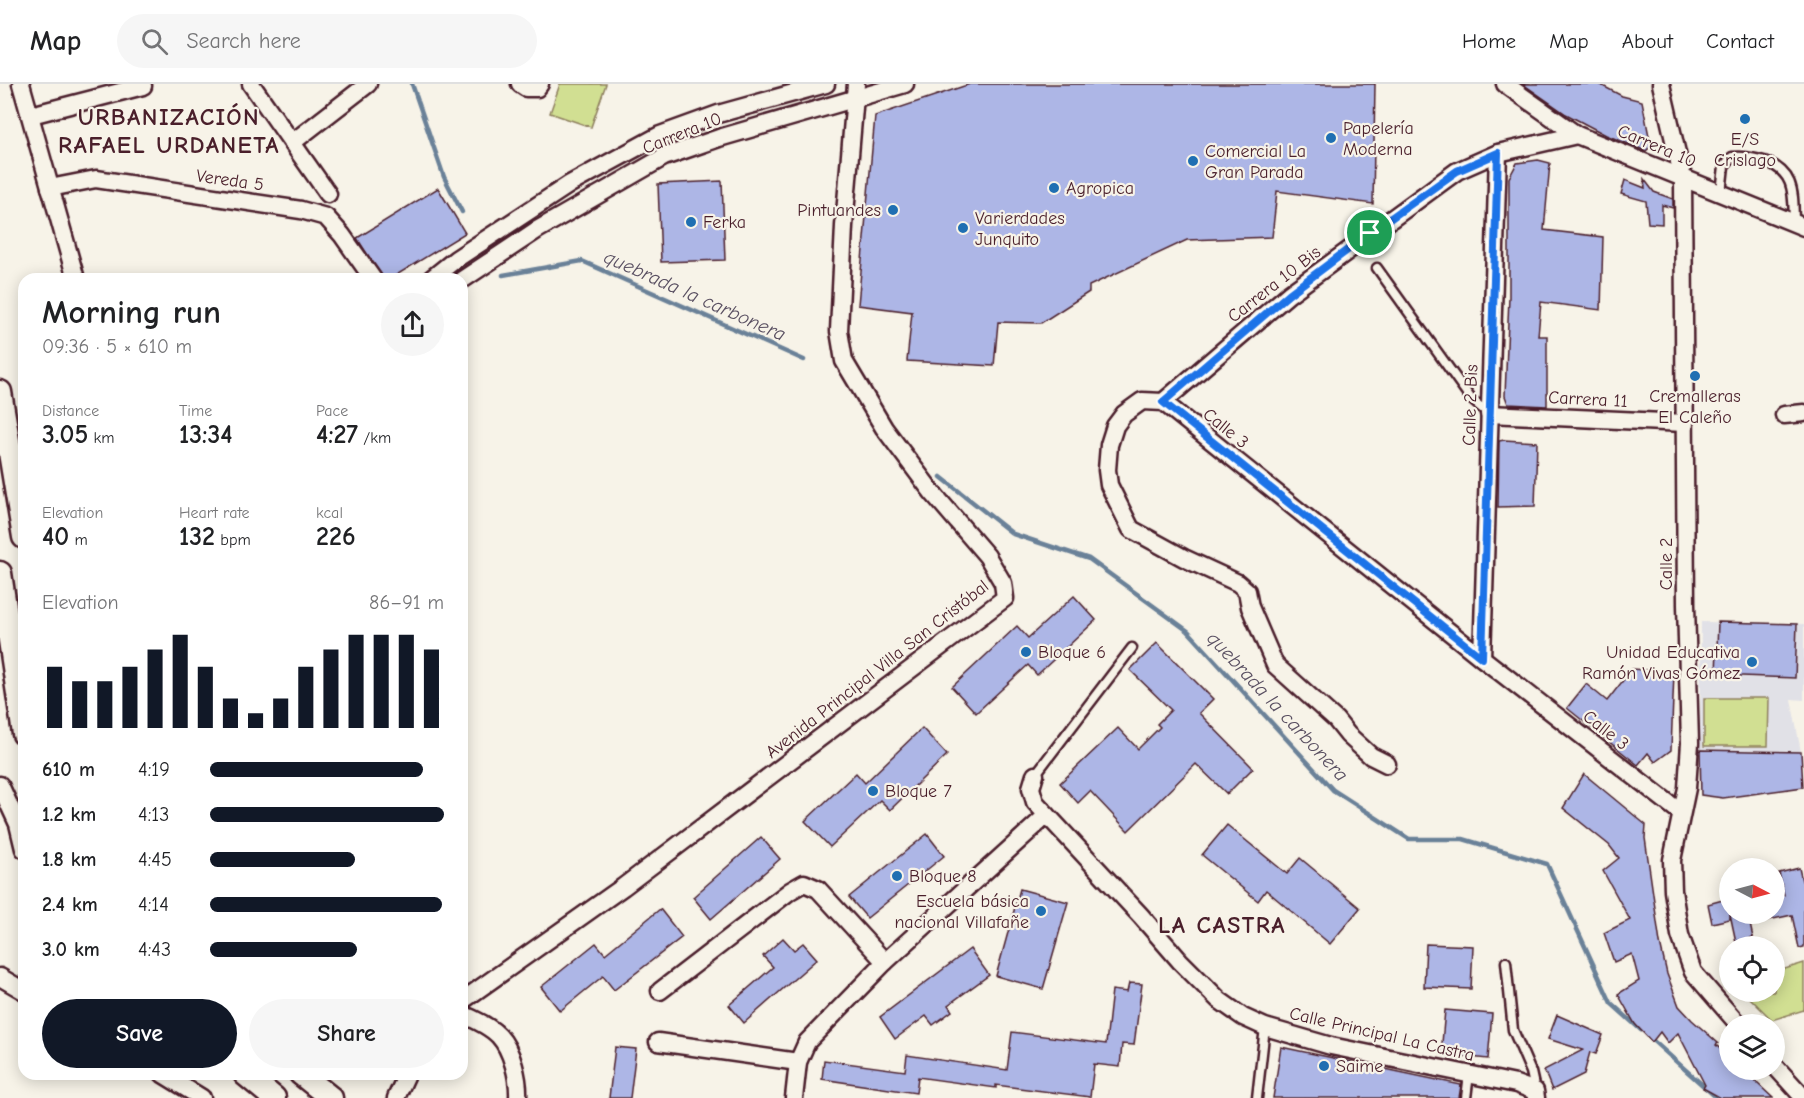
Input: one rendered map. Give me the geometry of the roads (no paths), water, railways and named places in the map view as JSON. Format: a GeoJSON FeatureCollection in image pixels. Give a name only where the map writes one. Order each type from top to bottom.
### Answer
{"type":"FeatureCollection","features":[{"type":"Feature","properties":{"kind":"main road"},"geometry":{"type":"LineString","coordinates":[[0,392],[18,501]]}},
{"type":"Feature","properties":{"kind":"main road"},"geometry":{"type":"LineString","coordinates":[[0,573],[16,678]]}},
{"type":"Feature","properties":{"kind":"main road"},"geometry":{"type":"LineString","coordinates":[[252,1080],[274,1098]]}},
{"type":"Feature","properties":{"kind":"main road"},"geometry":{"type":"LineString","coordinates":[[308,1080],[331,1098]]}},
{"type":"Feature","properties":{"kind":"street"},"geometry":{"type":"LineString","coordinates":[[21,84],[74,273]]}},
{"type":"Feature","properties":{"kind":"street"},"geometry":{"type":"LineString","coordinates":[[250,84],[328,194]]}},
{"type":"Feature","properties":{"kind":"street"},"geometry":{"type":"LineString","coordinates":[[293,142],[369,84]]}},
{"type":"Feature","properties":{"kind":"street"},"geometry":{"type":"LineString","coordinates":[[520,84],[526,88],[537,88],[540,84]]}},
{"type":"Feature","properties":{"kind":"street","name":"Carrera 10"},"geometry":{"type":"LineString","coordinates":[[438,273],[570,184],[660,135],[718,114],[826,84]]}},
{"type":"Feature","properties":{"kind":"street","name":"Carrera 10"},"geometry":{"type":"LineString","coordinates":[[468,276],[537,230],[664,157],[856,90],[905,84]]}},
{"type":"Feature","properties":{"kind":"street","name":"Carrera 10"},"geometry":{"type":"LineString","coordinates":[[1504,84],[1577,135],[1799,225]]}},
{"type":"Feature","properties":{"kind":"street","name":"Calle 2"},"geometry":{"type":"LineString","coordinates":[[1661,84],[1683,179],[1684,423],[1690,743],[1687,788],[1680,812],[1672,860],[1673,891],[1680,935],[1693,972],[1729,1014]]}},
{"type":"Feature","properties":{"kind":"street"},"geometry":{"type":"LineString","coordinates":[[31,115],[143,86]]}},
{"type":"Feature","properties":{"kind":"street","name":"Avenida Principal Villa San Cristóbal"},"geometry":{"type":"LineString","coordinates":[[468,997],[623,887],[1005,598],[1003,583],[987,556],[932,492],[884,428],[844,362],[839,331],[844,226],[856,90]]}},
{"type":"Feature","properties":{"kind":"street","name":"Carrera 10 Bis"},"geometry":{"type":"LineString","coordinates":[[1163,402],[1289,294],[1457,171],[1498,153],[1577,135]]}},
{"type":"Feature","properties":{"kind":"street","name":"Calle 2 Bis"},"geometry":{"type":"LineString","coordinates":[[1482,658],[1498,153]]}},
{"type":"Feature","properties":{"kind":"street","name":"Vereda 5"},"geometry":{"type":"LineString","coordinates":[[50,188],[96,179],[301,210],[326,217],[369,273]]}},
{"type":"Feature","properties":{"kind":"street"},"geometry":{"type":"LineString","coordinates":[[1163,402],[1142,401],[1124,414],[1115,426],[1109,445],[1107,470],[1109,485],[1131,529],[1184,558],[1238,583],[1247,591],[1250,607],[1275,665],[1336,720],[1348,735],[1371,756],[1387,764]]}},
{"type":"Feature","properties":{"kind":"street","name":"Calle 3"},"geometry":{"type":"LineString","coordinates":[[1163,402],[1482,658],[1680,812]]}},
{"type":"Feature","properties":{"kind":"street"},"geometry":{"type":"LineString","coordinates":[[1784,415],[1804,413]]}},
{"type":"Feature","properties":{"kind":"street","name":"Carrera 11"},"geometry":{"type":"LineString","coordinates":[[1489,414],[1684,423]]}},
{"type":"Feature","properties":{"kind":"street","name":"Calle Principal La Castra"},"geometry":{"type":"LineString","coordinates":[[1035,775],[1031,788],[1035,802],[1180,961],[1219,1000],[1243,1017],[1265,1027],[1331,1046],[1499,1080],[1536,1094]]}},
{"type":"Feature","properties":{"kind":"street"},"geometry":{"type":"LineString","coordinates":[[0,785],[18,824]]}},
{"type":"Feature","properties":{"kind":"street"},"geometry":{"type":"LineString","coordinates":[[794,1098],[798,1062],[807,1042],[885,962],[1047,815]]}},
{"type":"Feature","properties":{"kind":"street"},"geometry":{"type":"LineString","coordinates":[[660,991],[790,891],[804,883],[818,889],[885,962]]}},
{"type":"Feature","properties":{"kind":"street"},"geometry":{"type":"LineString","coordinates":[[0,977],[18,988]]}},
{"type":"Feature","properties":{"kind":"street"},"geometry":{"type":"LineString","coordinates":[[468,1017],[498,1035],[509,1053],[518,1098]]}},
{"type":"Feature","properties":{"kind":"street"},"geometry":{"type":"LineString","coordinates":[[658,1042],[798,1062]]}},
{"type":"Feature","properties":{"kind":"street"},"geometry":{"type":"LineString","coordinates":[[1785,1077],[1804,1098]]}},
{"type":"Feature","properties":{"kind":"street"},"geometry":{"type":"LineString","coordinates":[[172,1080],[202,1098]]}},
{"type":"Feature","properties":{"kind":"street"},"geometry":{"type":"LineString","coordinates":[[396,1098],[404,1080]]}},
{"type":"Feature","properties":{"kind":"lane"},"geometry":{"type":"LineString","coordinates":[[1720,193],[1724,166],[1732,157],[1746,156],[1778,166],[1789,177],[1799,225]]}},
{"type":"Feature","properties":{"kind":"lane"},"geometry":{"type":"LineString","coordinates":[[1377,268],[1471,399],[1489,414]]}},
{"type":"Feature","properties":{"kind":"lane"},"geometry":{"type":"LineString","coordinates":[[1035,775],[1132,648]]}},
{"type":"Feature","properties":{"kind":"lane"},"geometry":{"type":"LineString","coordinates":[[1506,962],[1513,1030],[1531,1072],[1536,1094]]}},
{"type":"Feature","properties":{"kind":"lane"},"geometry":{"type":"LineString","coordinates":[[1257,1098],[1265,1027]]}},
{"type":"Feature","properties":{"kind":"lane"},"geometry":{"type":"LineString","coordinates":[[1466,1098],[1469,1074]]}},
{"type":"Feature","properties":{"kind":"waterway","name":"quebrada la carbonera"},"geometry":{"type":"LineString","coordinates":[[412,84],[444,177],[462,212]]}},
{"type":"Feature","properties":{"kind":"waterway","name":"quebrada la carbonera"},"geometry":{"type":"LineString","coordinates":[[503,275],[582,261],[804,360]]}},
{"type":"Feature","properties":{"kind":"waterway","name":"quebrada la carbonera"},"geometry":{"type":"LineString","coordinates":[[941,477],[1013,534],[1089,559],[1188,631],[1333,790],[1409,839],[1463,839],[1547,864],[1611,1003],[1641,1030]]}},
{"type":"Feature","properties":{"kind":"waterway","name":"quebrada la carbonera"},"geometry":{"type":"LineString","coordinates":[[1650,1038],[1717,1098]]}},
{"type":"Feature","properties":{"kind":"place","name":"E/S Crislago"},"geometry":{"type":"Point","coordinates":[1745,119]}},
{"type":"Feature","properties":{"kind":"place","name":"Papelería Moderna"},"geometry":{"type":"Point","coordinates":[1331,138]}},
{"type":"Feature","properties":{"kind":"place","name":"Comercial La Gran Parada"},"geometry":{"type":"Point","coordinates":[1193,161]}},
{"type":"Feature","properties":{"kind":"place","name":"Agropica"},"geometry":{"type":"Point","coordinates":[1054,188]}},
{"type":"Feature","properties":{"kind":"place","name":"Pintuandes"},"geometry":{"type":"Point","coordinates":[893,210]}},
{"type":"Feature","properties":{"kind":"place","name":"Ferka"},"geometry":{"type":"Point","coordinates":[691,222]}},
{"type":"Feature","properties":{"kind":"place","name":"Varierdades Junquito"},"geometry":{"type":"Point","coordinates":[963,228]}},
{"type":"Feature","properties":{"kind":"place","name":"Cremalleras El Caleño"},"geometry":{"type":"Point","coordinates":[1695,376]}},
{"type":"Feature","properties":{"kind":"place","name":"Bloque 6"},"geometry":{"type":"Point","coordinates":[1026,652]}},
{"type":"Feature","properties":{"kind":"place","name":"Unidad Educativa Ramón Vivas Gómez"},"geometry":{"type":"Point","coordinates":[1752,662]}},
{"type":"Feature","properties":{"kind":"place","name":"Bloque 7"},"geometry":{"type":"Point","coordinates":[873,791]}},
{"type":"Feature","properties":{"kind":"place","name":"Bloque 8"},"geometry":{"type":"Point","coordinates":[897,876]}},
{"type":"Feature","properties":{"kind":"place","name":"Escuela básica nacional Villafañe"},"geometry":{"type":"Point","coordinates":[1041,911]}},
{"type":"Feature","properties":{"kind":"place","name":"Saime"},"geometry":{"type":"Point","coordinates":[1324,1066]}},
{"type":"Feature","properties":{"kind":"district","name":"URBANIZACIÓN RAFAEL URDANETA"},"geometry":{"type":"Point","coordinates":[169,131]}},
{"type":"Feature","properties":{"kind":"district","name":"LA CASTRA"},"geometry":{"type":"Point","coordinates":[1222,925]}}]}
